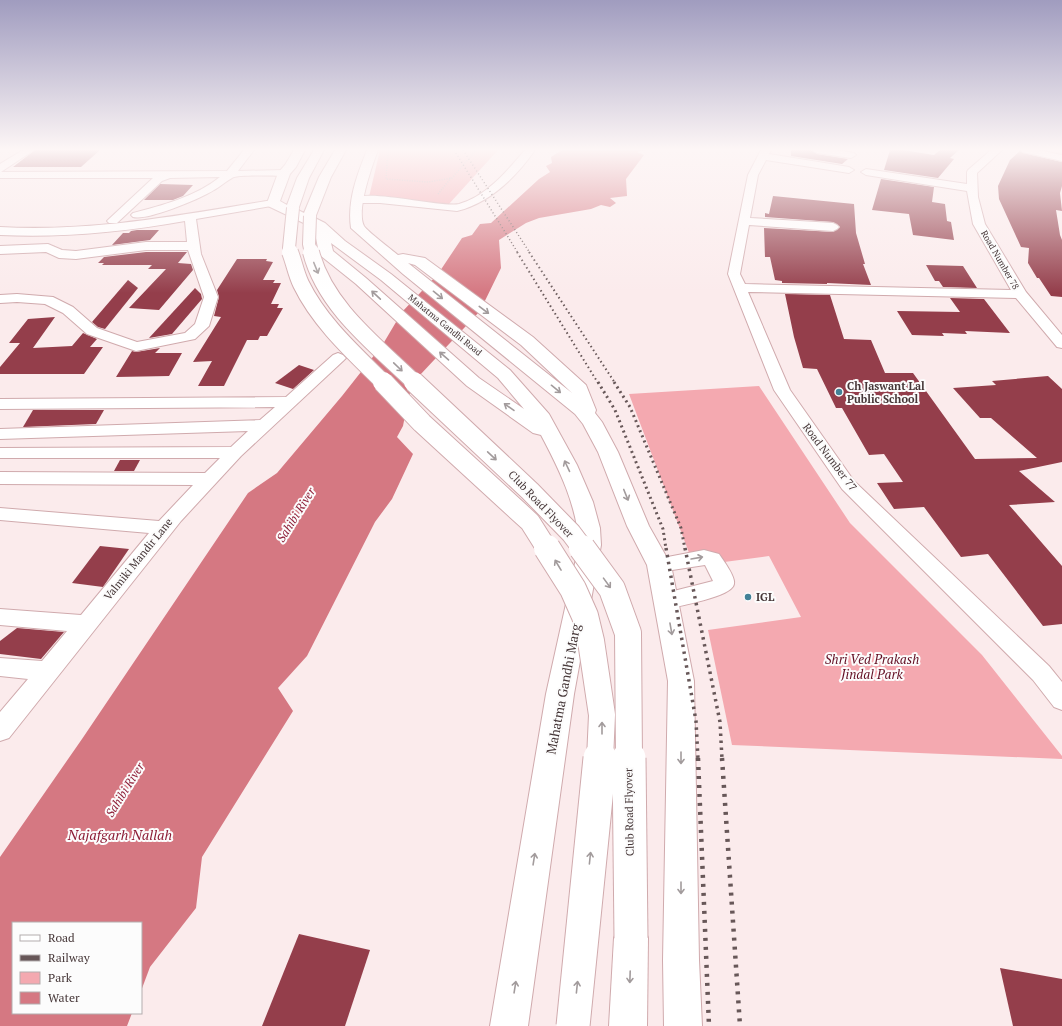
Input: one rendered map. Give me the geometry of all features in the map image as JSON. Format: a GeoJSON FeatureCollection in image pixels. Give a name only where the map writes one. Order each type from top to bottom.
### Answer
{"type":"FeatureCollection","features":[{"type":"Feature","properties":{"kind":"main road"},"geometry":{"type":"LineString","coordinates":[[275,198],[273,203],[320,226],[326,253],[361,281],[473,382],[552,437]]}},
{"type":"Feature","properties":{"kind":"main road","name":"Club Road Flyover"},"geometry":{"type":"LineString","coordinates":[[295,198],[289,248],[300,283],[312,304],[337,335],[422,423],[530,522],[569,583],[585,616],[591,641],[602,715],[602,736],[573,1026]]}},
{"type":"Feature","properties":{"kind":"main road","name":"Club Road Flyover"},"geometry":{"type":"LineString","coordinates":[[317,198],[310,216],[309,244],[313,260],[323,284],[334,301],[360,330],[455,422],[530,491],[571,533],[612,589],[628,633],[630,930],[628,1026]]}},
{"type":"Feature","properties":{"kind":"main road"},"geometry":{"type":"LineString","coordinates":[[358,200],[356,219],[358,228],[366,237],[390,256],[414,266],[513,331],[580,389],[592,422],[608,452],[638,526],[659,565],[681,681],[681,960],[683,1026]]}},
{"type":"Feature","properties":{"kind":"main road","name":"Mahatma Gandhi Road"},"geometry":{"type":"LineString","coordinates":[[320,226],[340,244],[386,277],[504,374]]}},
{"type":"Feature","properties":{"kind":"main road","name":"Mahatma Gandhi Road"},"geometry":{"type":"LineString","coordinates":[[414,266],[525,365],[582,410],[592,422]]}},
{"type":"Feature","properties":{"kind":"main road","name":"Mahatma Gandhi Marg"},"geometry":{"type":"LineString","coordinates":[[504,374],[542,418],[568,465],[582,502],[589,528],[590,545],[560,694],[509,1026]]}},
{"type":"Feature","properties":{"kind":"street"},"geometry":{"type":"LineString","coordinates":[[113,221],[138,198]]}},
{"type":"Feature","properties":{"kind":"street"},"geometry":{"type":"LineString","coordinates":[[0,223],[66,224],[113,221],[172,205],[191,198]]}},
{"type":"Feature","properties":{"kind":"street"},"geometry":{"type":"LineString","coordinates":[[358,200],[380,200],[457,208],[463,207],[478,198]]}},
{"type":"Feature","properties":{"kind":"street","name":"Road Number 77"},"geometry":{"type":"LineString","coordinates":[[749,198],[734,274],[782,390],[848,485],[1041,673],[1062,700]]}},
{"type":"Feature","properties":{"kind":"street","name":"Road Number 78"},"geometry":{"type":"LineString","coordinates":[[972,198],[979,224],[1020,294],[1062,344]]}},
{"type":"Feature","properties":{"kind":"street"},"geometry":{"type":"LineString","coordinates":[[0,231],[27,234],[93,231],[151,224],[273,203]]}},
{"type":"Feature","properties":{"kind":"street"},"geometry":{"type":"LineString","coordinates":[[0,299],[17,298],[48,300],[68,310],[92,331],[136,347],[190,336],[202,326],[211,297],[195,254],[190,217]]}},
{"type":"Feature","properties":{"kind":"street"},"geometry":{"type":"LineString","coordinates":[[745,221],[833,227]]}},
{"type":"Feature","properties":{"kind":"street"},"geometry":{"type":"LineString","coordinates":[[0,250],[48,248],[59,254],[76,255],[146,246],[194,246]]}},
{"type":"Feature","properties":{"kind":"street"},"geometry":{"type":"LineString","coordinates":[[740,288],[1020,294]]}},
{"type":"Feature","properties":{"kind":"street","name":"Valmiki Mandir Lane"},"geometry":{"type":"LineString","coordinates":[[0,730],[164,528],[208,479],[264,425],[338,358]]}},
{"type":"Feature","properties":{"kind":"street"},"geometry":{"type":"LineString","coordinates":[[2,407],[290,402]]}},
{"type":"Feature","properties":{"kind":"street"},"geometry":{"type":"LineString","coordinates":[[0,434],[264,425]]}},
{"type":"Feature","properties":{"kind":"street"},"geometry":{"type":"LineString","coordinates":[[0,453],[235,452]]}},
{"type":"Feature","properties":{"kind":"street"},"geometry":{"type":"LineString","coordinates":[[0,478],[208,479]]}},
{"type":"Feature","properties":{"kind":"street"},"geometry":{"type":"LineString","coordinates":[[0,514],[164,528]]}},
{"type":"Feature","properties":{"kind":"street"},"geometry":{"type":"LineString","coordinates":[[659,565],[704,557],[709,558],[712,559],[723,578],[724,584],[713,589],[666,601]]}},
{"type":"Feature","properties":{"kind":"street"},"geometry":{"type":"LineString","coordinates":[[0,617],[86,624]]}},
{"type":"Feature","properties":{"kind":"street"},"geometry":{"type":"LineString","coordinates":[[0,667],[47,671]]}},
{"type":"Feature","properties":{"kind":"green space"},"geometry":{"type":"Polygon","coordinates":[[[378,198],[454,198],[448,205],[378,198]]]}},
{"type":"Feature","properties":{"kind":"green space","name":"Shri Ved Prakash Jindal Park"},"geometry":{"type":"Polygon","coordinates":[[[759,386],[850,523],[982,655],[1062,756],[1062,759],[732,745],[708,630],[801,617],[769,556],[694,566],[629,394],[759,386]]]}},
{"type":"Feature","properties":{"kind":"water","name":"Najafgarh Nallah"},"geometry":{"type":"Polygon","coordinates":[[[518,198],[611,198],[616,203],[610,207],[601,205],[591,209],[539,218],[526,223],[499,240],[501,268],[480,311],[420,375],[409,395],[403,426],[397,437],[413,454],[392,499],[375,522],[307,656],[278,688],[293,711],[202,857],[196,908],[150,967],[142,988],[142,922],[12,922],[12,1014],[132,1014],[127,1026],[0,1026],[0,857],[82,739],[248,493],[277,473],[342,396],[383,344],[402,312],[438,274],[462,238],[472,235],[480,224],[491,223],[518,198]]]}},
{"type":"Feature","properties":{"kind":"building"},"geometry":{"type":"Polygon","coordinates":[[[146,198],[178,198],[173,200],[144,200],[146,198]]]}},
{"type":"Feature","properties":{"kind":"building"},"geometry":{"type":"Polygon","coordinates":[[[773,198],[792,198],[854,204],[856,233],[865,264],[863,264],[871,285],[782,283],[782,281],[775,280],[770,257],[765,257],[764,228],[833,232],[840,227],[833,222],[765,217],[765,213],[769,214],[773,198]]]}},
{"type":"Feature","properties":{"kind":"building"},"geometry":{"type":"Polygon","coordinates":[[[876,198],[933,198],[932,202],[945,204],[947,221],[951,222],[954,240],[913,235],[909,214],[872,210],[876,198]]]}},
{"type":"Feature","properties":{"kind":"building"},"geometry":{"type":"Polygon","coordinates":[[[1061,198],[1062,211],[1056,210],[1062,240],[1062,297],[1051,296],[1039,278],[1037,278],[1028,263],[1029,248],[1021,247],[999,199],[1061,198]]]}},
{"type":"Feature","properties":{"kind":"building"},"geometry":{"type":"Polygon","coordinates":[[[137,230],[159,230],[150,240],[112,245],[123,233],[129,233],[137,230]]]}},
{"type":"Feature","properties":{"kind":"building"},"geometry":{"type":"Polygon","coordinates":[[[146,252],[187,252],[178,263],[191,264],[193,270],[159,310],[129,308],[166,269],[148,269],[152,265],[102,265],[104,263],[98,263],[104,257],[146,252]]]}},
{"type":"Feature","properties":{"kind":"building"},"geometry":{"type":"Polygon","coordinates":[[[237,259],[267,259],[266,261],[273,262],[263,280],[275,280],[273,283],[281,283],[271,304],[279,304],[277,308],[283,308],[267,336],[260,336],[258,340],[247,340],[224,386],[198,386],[212,361],[193,362],[221,317],[214,316],[219,297],[217,290],[237,259]]]}},
{"type":"Feature","properties":{"kind":"building"},"geometry":{"type":"Polygon","coordinates":[[[926,265],[963,266],[977,288],[943,287],[939,281],[935,281],[926,265]]]}},
{"type":"Feature","properties":{"kind":"building"},"geometry":{"type":"Polygon","coordinates":[[[128,280],[138,288],[105,329],[98,327],[92,322],[128,280]]]}},
{"type":"Feature","properties":{"kind":"building"},"geometry":{"type":"Polygon","coordinates":[[[195,288],[201,294],[202,299],[172,334],[149,338],[195,288]]]}},
{"type":"Feature","properties":{"kind":"building"},"geometry":{"type":"Polygon","coordinates":[[[785,294],[830,295],[844,339],[871,340],[885,373],[913,373],[975,459],[1037,458],[991,418],[980,418],[953,388],[996,385],[992,381],[1048,376],[1062,389],[1062,462],[1019,471],[1055,502],[1009,505],[1062,566],[1062,624],[1043,626],[988,554],[961,557],[924,507],[894,509],[877,483],[903,482],[884,454],[869,455],[842,408],[836,408],[817,369],[803,368],[794,337],[785,294]]]}},
{"type":"Feature","properties":{"kind":"building"},"geometry":{"type":"Polygon","coordinates":[[[950,298],[984,299],[1010,333],[965,331],[967,334],[942,333],[944,336],[912,335],[897,311],[960,312],[950,298]]]}},
{"type":"Feature","properties":{"kind":"building"},"geometry":{"type":"Polygon","coordinates":[[[55,317],[33,348],[72,346],[83,333],[97,339],[90,347],[103,347],[84,374],[0,374],[0,367],[20,343],[9,343],[28,319],[55,317]]]}},
{"type":"Feature","properties":{"kind":"building"},"geometry":{"type":"Polygon","coordinates":[[[160,348],[155,353],[182,353],[169,376],[116,377],[132,351],[136,352],[160,348]]]}},
{"type":"Feature","properties":{"kind":"building"},"geometry":{"type":"Polygon","coordinates":[[[299,365],[314,370],[293,389],[275,383],[299,365]]]}},
{"type":"Feature","properties":{"kind":"building"},"geometry":{"type":"Polygon","coordinates":[[[33,410],[104,410],[96,424],[23,427],[33,410]]]}},
{"type":"Feature","properties":{"kind":"building"},"geometry":{"type":"Polygon","coordinates":[[[120,460],[140,460],[134,471],[114,471],[120,460]]]}},
{"type":"Feature","properties":{"kind":"building"},"geometry":{"type":"Polygon","coordinates":[[[100,546],[129,549],[103,587],[72,583],[100,546]]]}},
{"type":"Feature","properties":{"kind":"building"},"geometry":{"type":"Polygon","coordinates":[[[17,628],[64,632],[41,659],[0,654],[0,641],[17,628]]]}},
{"type":"Feature","properties":{"kind":"building"},"geometry":{"type":"Polygon","coordinates":[[[299,934],[370,950],[345,1026],[262,1026],[299,934]]]}},
{"type":"Feature","properties":{"kind":"building"},"geometry":{"type":"Polygon","coordinates":[[[1000,968],[1062,979],[1062,1026],[1013,1026],[1000,968]]]}},
{"type":"Feature","properties":{"kind":"railway"},"geometry":{"type":"LineString","coordinates":[[484,198],[518,253]]}},
{"type":"Feature","properties":{"kind":"railway"},"geometry":{"type":"LineString","coordinates":[[494,198],[530,253]]}},
{"type":"Feature","properties":{"kind":"railway"},"geometry":{"type":"LineString","coordinates":[[517,252],[598,383]]}},
{"type":"Feature","properties":{"kind":"railway"},"geometry":{"type":"LineString","coordinates":[[529,252],[615,383]]}},
{"type":"Feature","properties":{"kind":"railway"},"geometry":{"type":"LineString","coordinates":[[598,382],[615,410],[663,529],[666,549]]}},
{"type":"Feature","properties":{"kind":"railway"},"geometry":{"type":"LineString","coordinates":[[614,382],[630,407],[681,528],[685,549]]}},
{"type":"Feature","properties":{"kind":"railway"},"geometry":{"type":"LineString","coordinates":[[666,548],[696,721],[698,759]]}},
{"type":"Feature","properties":{"kind":"railway"},"geometry":{"type":"LineString","coordinates":[[685,548],[720,722],[722,759]]}},
{"type":"Feature","properties":{"kind":"railway"},"geometry":{"type":"LineString","coordinates":[[698,758],[709,1026]]}},
{"type":"Feature","properties":{"kind":"railway"},"geometry":{"type":"LineString","coordinates":[[722,758],[740,1026]]}},
{"type":"Feature","properties":{"kind":"place","name":"Ch Jaswant Lal Public School"},"geometry":{"type":"Point","coordinates":[839,392]}},
{"type":"Feature","properties":{"kind":"place","name":"IGL"},"geometry":{"type":"Point","coordinates":[748,597]}},
{"type":"Feature","properties":{"kind":"water label","name":"Sahibi River"},"geometry":{"type":"Point","coordinates":[296,515]}},
{"type":"Feature","properties":{"kind":"water label","name":"Sahibi River"},"geometry":{"type":"Point","coordinates":[125,790]}}]}
